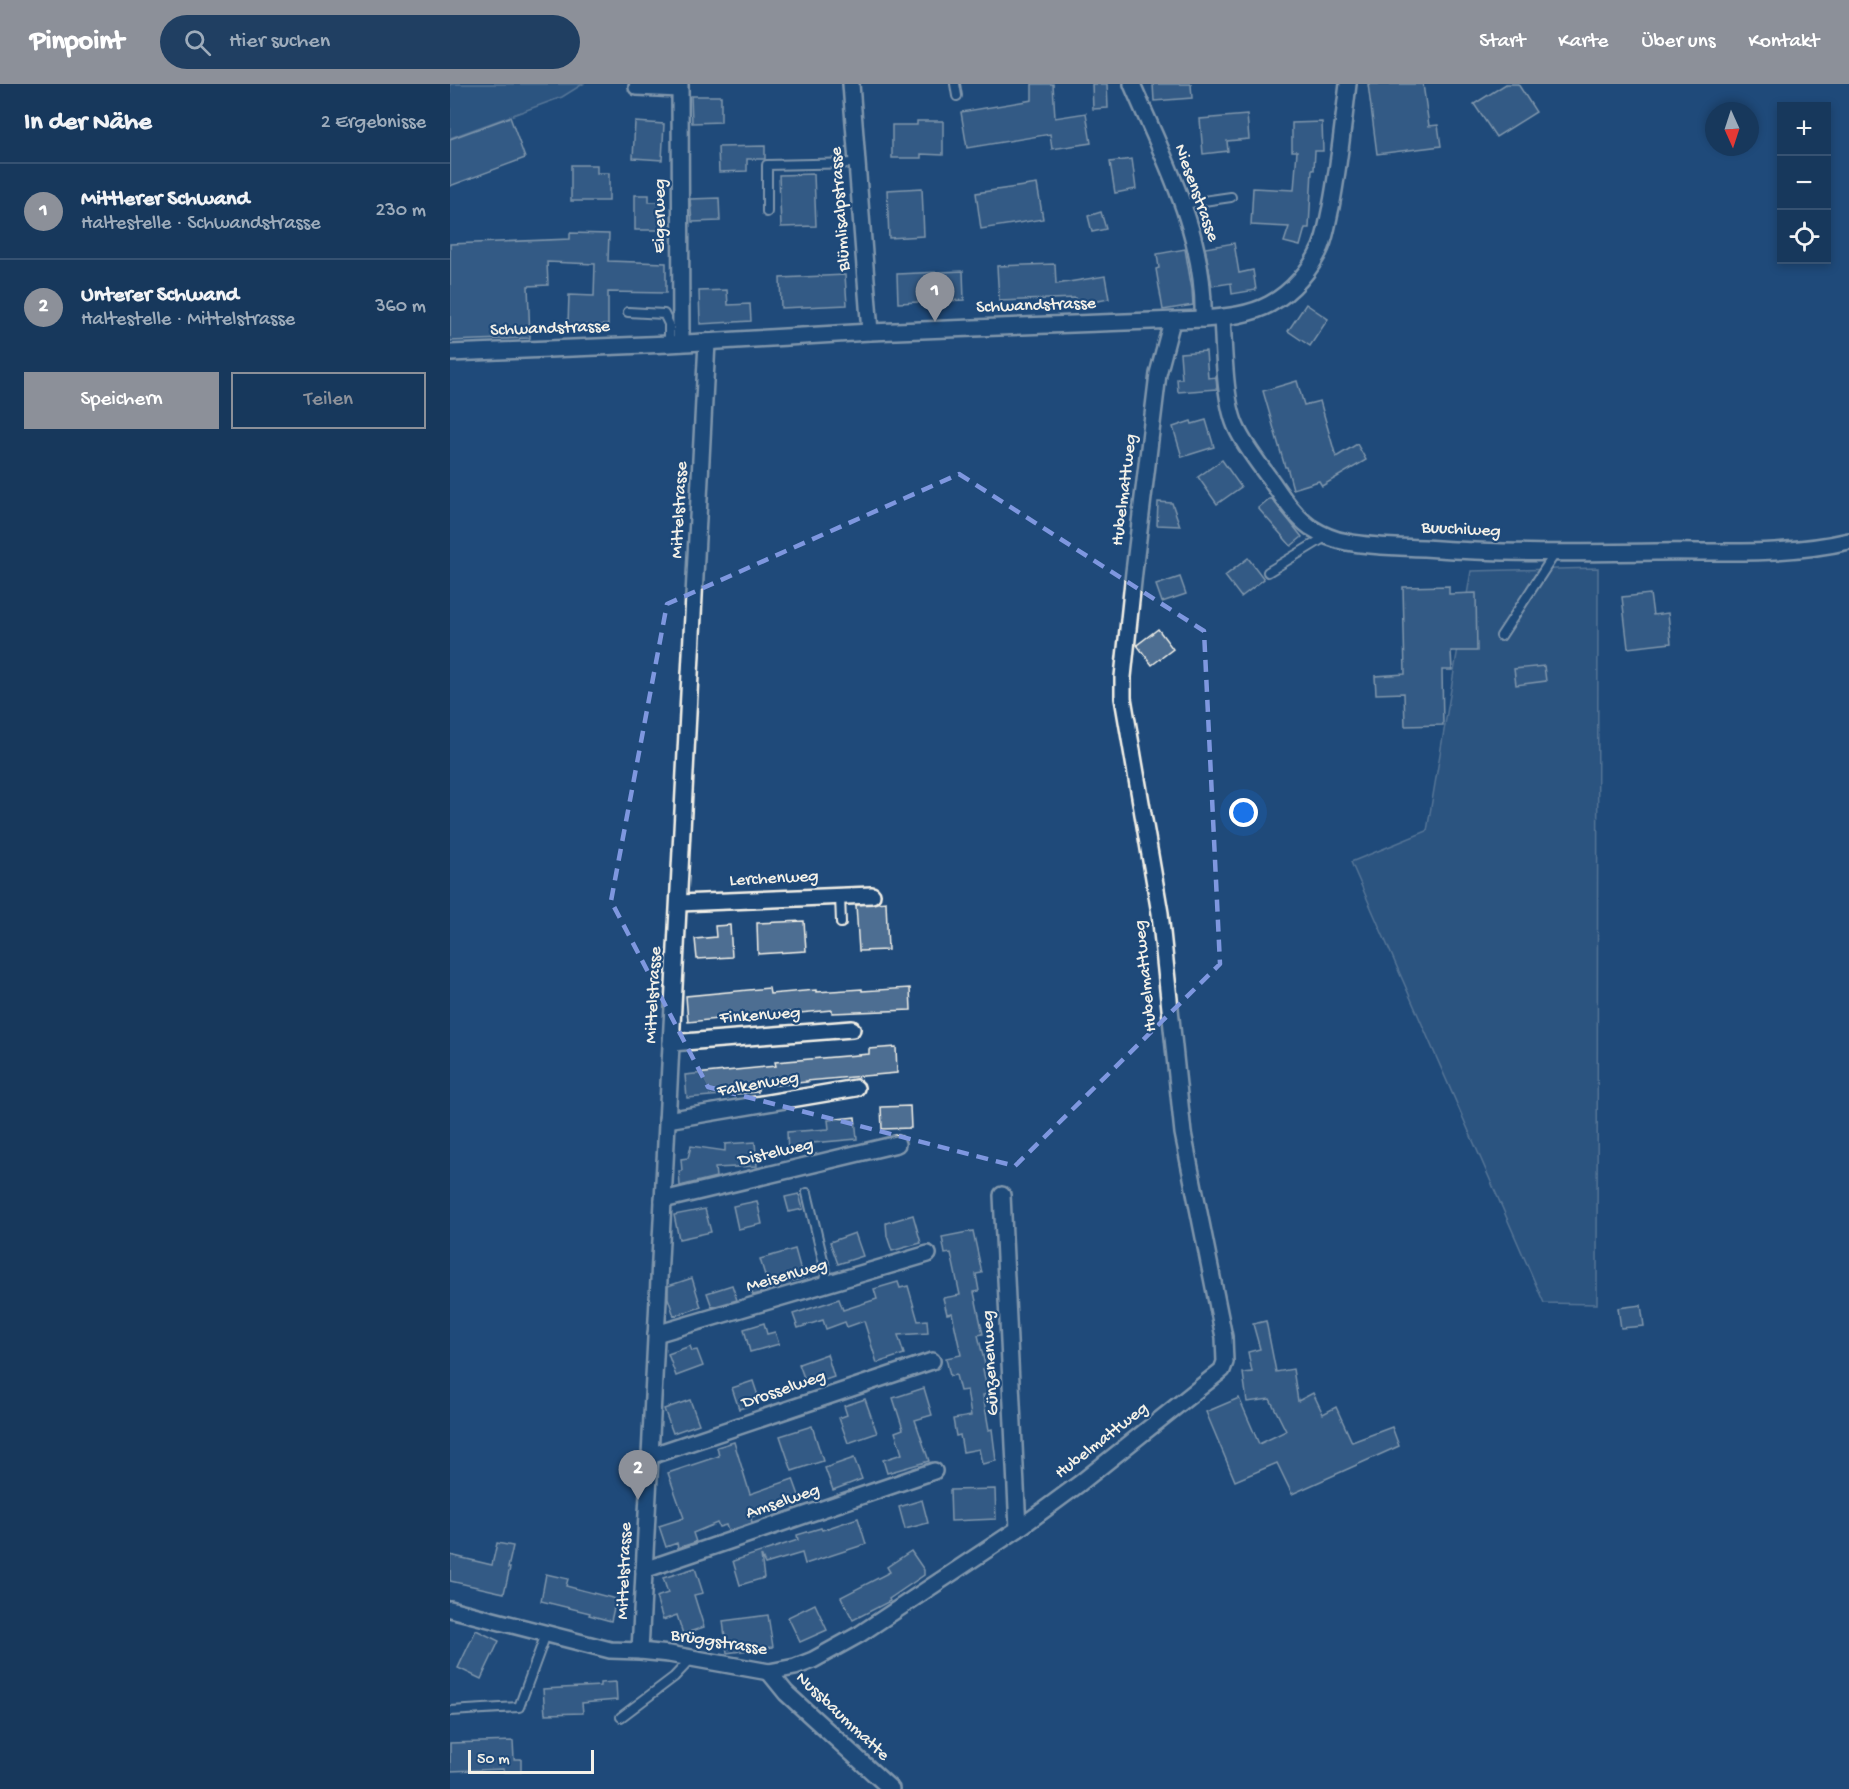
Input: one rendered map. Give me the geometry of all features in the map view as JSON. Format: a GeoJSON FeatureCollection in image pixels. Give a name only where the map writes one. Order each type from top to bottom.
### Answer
{"type":"FeatureCollection","features":[{"type":"Feature","properties":{"kind":"street","name":"Blümlisalpstrasse"},"geometry":{"type":"LineString","coordinates":[[851,84],[870,332]]}},
{"type":"Feature","properties":{"kind":"street","name":"Niesenstrasse"},"geometry":{"type":"LineString","coordinates":[[1132,84],[1183,204],[1191,229],[1202,279],[1203,319]]}},
{"type":"Feature","properties":{"kind":"street","name":"Schwandstrasse"},"geometry":{"type":"LineString","coordinates":[[450,353],[675,344],[870,332],[1172,321],[1222,318],[1256,310],[1284,295],[1300,280],[1322,246],[1335,186],[1348,84]]}},
{"type":"Feature","properties":{"kind":"street","name":"Eigerweg"},"geometry":{"type":"LineString","coordinates":[[637,87],[680,86],[675,344]]}},
{"type":"Feature","properties":{"kind":"street","name":"Buuchiweg"},"geometry":{"type":"LineString","coordinates":[[1222,318],[1228,399],[1236,429],[1297,515],[1310,527],[1327,536],[1348,542],[1470,552],[1770,551],[1807,549],[1849,541]]}},
{"type":"Feature","properties":{"kind":"street","name":"Hubelmattweg"},"geometry":{"type":"LineString","coordinates":[[1018,1529],[1212,1379],[1222,1370],[1225,1362],[1222,1321],[1183,1133],[1160,913],[1123,698],[1123,677],[1134,572],[1158,374],[1172,321]]}},
{"type":"Feature","properties":{"kind":"street","name":"Mittelstrasse"},"geometry":{"type":"LineString","coordinates":[[640,1651],[707,342]]}},
{"type":"Feature","properties":{"kind":"street","name":"Lerchenweg"},"geometry":{"type":"LineString","coordinates":[[679,903],[872,895]]}},
{"type":"Feature","properties":{"kind":"street","name":"Finkenweg"},"geometry":{"type":"LineString","coordinates":[[671,1042],[852,1029]]}},
{"type":"Feature","properties":{"kind":"street","name":"Falkenweg"},"geometry":{"type":"LineString","coordinates":[[668,1120],[856,1088]]}},
{"type":"Feature","properties":{"kind":"street","name":"Distelweg"},"geometry":{"type":"LineString","coordinates":[[663,1200],[897,1144]]}},
{"type":"Feature","properties":{"kind":"street","name":"Günzenenweg"},"geometry":{"type":"LineString","coordinates":[[1002,1195],[1018,1529]]}},
{"type":"Feature","properties":{"kind":"street","name":"Meisenweg"},"geometry":{"type":"LineString","coordinates":[[656,1334],[928,1254]]}},
{"type":"Feature","properties":{"kind":"street","name":"Drosselweg"},"geometry":{"type":"LineString","coordinates":[[650,1456],[932,1361]]}},
{"type":"Feature","properties":{"kind":"street","name":"Amselweg"},"geometry":{"type":"LineString","coordinates":[[644,1570],[934,1471]]}},
{"type":"Feature","properties":{"kind":"street","name":"Brüggstrasse"},"geometry":{"type":"LineString","coordinates":[[450,1609],[610,1650],[640,1651],[692,1658],[770,1672],[795,1667],[813,1660],[860,1634],[1018,1529]]}},
{"type":"Feature","properties":{"kind":"street","name":"Nussbaummatte"},"geometry":{"type":"LineString","coordinates":[[770,1672],[786,1693],[891,1789]]}},
{"type":"Feature","properties":{"kind":"lane"},"geometry":{"type":"LineString","coordinates":[[955,84],[957,96]]}},
{"type":"Feature","properties":{"kind":"lane"},"geometry":{"type":"LineString","coordinates":[[767,212],[767,165],[857,163]]}},
{"type":"Feature","properties":{"kind":"lane"},"geometry":{"type":"LineString","coordinates":[[1183,204],[1232,197]]}},
{"type":"Feature","properties":{"kind":"lane"},"geometry":{"type":"LineString","coordinates":[[628,312],[664,314],[675,344]]}},
{"type":"Feature","properties":{"kind":"lane"},"geometry":{"type":"LineString","coordinates":[[1268,572],[1327,536]]}},
{"type":"Feature","properties":{"kind":"lane"},"geometry":{"type":"LineString","coordinates":[[1501,636],[1556,552]]}},
{"type":"Feature","properties":{"kind":"lane"},"geometry":{"type":"LineString","coordinates":[[840,896],[841,923]]}},
{"type":"Feature","properties":{"kind":"lane"},"geometry":{"type":"LineString","coordinates":[[807,1193],[826,1272],[825,1285]]}},
{"type":"Feature","properties":{"kind":"lane"},"geometry":{"type":"LineString","coordinates":[[450,1712],[519,1707],[546,1634]]}},
{"type":"Feature","properties":{"kind":"lane"},"geometry":{"type":"LineString","coordinates":[[621,1717],[674,1677],[692,1658]]}},
{"type":"Feature","properties":{"kind":"highlighted area"},"geometry":{"type":"Polygon","coordinates":[[[959,474],[1204,631],[1220,964],[1015,1166],[708,1087],[611,901],[667,604],[959,474]]]}},
{"type":"Feature","properties":{"kind":"shaded area"},"geometry":{"type":"Polygon","coordinates":[[[450,84],[583,84],[562,97],[450,138],[450,84]]]}},
{"type":"Feature","properties":{"kind":"shaded area"},"geometry":{"type":"Polygon","coordinates":[[[1598,568],[1597,1304],[1544,1303],[1351,862],[1427,831],[1471,571],[1598,568]]]}},
{"type":"Feature","properties":{"kind":"building"},"geometry":{"type":"Polygon","coordinates":[[[1032,84],[1053,84],[1055,118],[1086,113],[1091,143],[1052,149],[1050,134],[967,148],[961,112],[1032,100],[1032,84]]]}},
{"type":"Feature","properties":{"kind":"building"},"geometry":{"type":"Polygon","coordinates":[[[1092,84],[1107,84],[1108,108],[1093,109],[1092,84]]]}},
{"type":"Feature","properties":{"kind":"building"},"geometry":{"type":"Polygon","coordinates":[[[1153,84],[1191,84],[1192,98],[1154,101],[1153,84]]]}},
{"type":"Feature","properties":{"kind":"building"},"geometry":{"type":"Polygon","coordinates":[[[1368,84],[1423,84],[1429,126],[1438,125],[1441,146],[1377,154],[1368,84]]]}},
{"type":"Feature","properties":{"kind":"building"},"geometry":{"type":"Polygon","coordinates":[[[1506,84],[1518,84],[1536,112],[1496,137],[1474,104],[1506,84]]]}},
{"type":"Feature","properties":{"kind":"building"},"geometry":{"type":"Polygon","coordinates":[[[691,96],[721,96],[721,122],[692,123],[691,96]]]}},
{"type":"Feature","properties":{"kind":"building"},"geometry":{"type":"Polygon","coordinates":[[[1247,115],[1249,139],[1227,141],[1228,151],[1203,154],[1200,119],[1247,115]]]}},
{"type":"Feature","properties":{"kind":"building"},"geometry":{"type":"Polygon","coordinates":[[[510,117],[525,158],[450,186],[450,139],[510,117]]]}},
{"type":"Feature","properties":{"kind":"building"},"geometry":{"type":"Polygon","coordinates":[[[917,121],[943,121],[943,155],[921,154],[921,158],[892,158],[892,125],[917,125],[917,121]]]}},
{"type":"Feature","properties":{"kind":"building"},"geometry":{"type":"Polygon","coordinates":[[[635,122],[664,124],[662,160],[633,158],[635,122]]]}},
{"type":"Feature","properties":{"kind":"building"},"geometry":{"type":"Polygon","coordinates":[[[1322,122],[1323,151],[1315,151],[1309,228],[1305,228],[1300,246],[1284,242],[1289,227],[1251,225],[1253,188],[1294,190],[1297,151],[1292,151],[1292,123],[1322,122]]]}},
{"type":"Feature","properties":{"kind":"building"},"geometry":{"type":"Polygon","coordinates":[[[765,146],[765,159],[747,159],[747,171],[719,172],[718,147],[765,146]]]}},
{"type":"Feature","properties":{"kind":"building"},"geometry":{"type":"Polygon","coordinates":[[[1132,159],[1136,189],[1115,193],[1110,162],[1132,159]]]}},
{"type":"Feature","properties":{"kind":"building"},"geometry":{"type":"Polygon","coordinates":[[[571,165],[597,165],[597,173],[609,173],[609,201],[571,201],[571,165]]]}},
{"type":"Feature","properties":{"kind":"building"},"geometry":{"type":"Polygon","coordinates":[[[814,174],[816,226],[781,227],[779,175],[814,174]]]}},
{"type":"Feature","properties":{"kind":"building"},"geometry":{"type":"Polygon","coordinates":[[[1037,184],[1043,219],[981,229],[976,193],[1037,184]]]}},
{"type":"Feature","properties":{"kind":"building"},"geometry":{"type":"Polygon","coordinates":[[[922,188],[924,236],[889,238],[887,190],[922,188]]]}},
{"type":"Feature","properties":{"kind":"building"},"geometry":{"type":"Polygon","coordinates":[[[635,195],[649,195],[649,202],[661,202],[661,230],[635,230],[635,195]]]}},
{"type":"Feature","properties":{"kind":"building"},"geometry":{"type":"Polygon","coordinates":[[[719,198],[720,221],[692,222],[690,199],[719,198]]]}},
{"type":"Feature","properties":{"kind":"building"},"geometry":{"type":"Polygon","coordinates":[[[1101,212],[1106,229],[1092,232],[1088,216],[1101,212]]]}},
{"type":"Feature","properties":{"kind":"building"},"geometry":{"type":"Polygon","coordinates":[[[570,233],[609,234],[608,261],[666,263],[666,293],[608,292],[608,325],[568,325],[569,295],[594,296],[595,264],[547,262],[548,285],[528,286],[530,338],[450,341],[450,244],[570,239],[570,233]]]}},
{"type":"Feature","properties":{"kind":"building"},"geometry":{"type":"Polygon","coordinates":[[[1234,243],[1239,273],[1253,270],[1256,290],[1232,294],[1231,283],[1212,286],[1205,248],[1234,243]]]}},
{"type":"Feature","properties":{"kind":"building"},"geometry":{"type":"Polygon","coordinates":[[[1185,249],[1193,305],[1163,310],[1156,269],[1159,268],[1157,254],[1185,249]]]}},
{"type":"Feature","properties":{"kind":"building"},"geometry":{"type":"Polygon","coordinates":[[[1055,264],[1056,284],[1105,276],[1109,299],[1077,305],[1076,298],[999,301],[997,266],[1055,264]]]}},
{"type":"Feature","properties":{"kind":"building"},"geometry":{"type":"Polygon","coordinates":[[[963,271],[964,300],[898,303],[897,274],[963,271]]]}},
{"type":"Feature","properties":{"kind":"building"},"geometry":{"type":"Polygon","coordinates":[[[845,275],[847,305],[781,308],[780,278],[845,275]]]}},
{"type":"Feature","properties":{"kind":"building"},"geometry":{"type":"Polygon","coordinates":[[[727,290],[728,305],[750,304],[751,321],[700,324],[699,291],[727,290]]]}},
{"type":"Feature","properties":{"kind":"building"},"geometry":{"type":"Polygon","coordinates":[[[1306,304],[1328,319],[1310,346],[1288,331],[1306,304]]]}},
{"type":"Feature","properties":{"kind":"building"},"geometry":{"type":"Polygon","coordinates":[[[1206,351],[1208,378],[1216,377],[1217,389],[1178,392],[1177,379],[1182,379],[1180,353],[1206,351]]]}},
{"type":"Feature","properties":{"kind":"building"},"geometry":{"type":"Polygon","coordinates":[[[1297,381],[1304,405],[1320,401],[1336,457],[1357,444],[1366,460],[1322,486],[1319,481],[1293,489],[1263,391],[1297,381]]]}},
{"type":"Feature","properties":{"kind":"building"},"geometry":{"type":"Polygon","coordinates":[[[1206,420],[1214,447],[1182,457],[1173,427],[1191,421],[1192,424],[1206,420]]]}},
{"type":"Feature","properties":{"kind":"building"},"geometry":{"type":"Polygon","coordinates":[[[1222,460],[1241,487],[1217,504],[1198,477],[1222,460]]]}},
{"type":"Feature","properties":{"kind":"building"},"geometry":{"type":"Polygon","coordinates":[[[1272,499],[1302,537],[1291,546],[1258,508],[1272,499]]]}},
{"type":"Feature","properties":{"kind":"building"},"geometry":{"type":"Polygon","coordinates":[[[1158,502],[1172,503],[1180,526],[1157,525],[1158,502]]]}},
{"type":"Feature","properties":{"kind":"building"},"geometry":{"type":"Polygon","coordinates":[[[1248,558],[1264,579],[1241,597],[1225,576],[1248,558]]]}},
{"type":"Feature","properties":{"kind":"building"},"geometry":{"type":"Polygon","coordinates":[[[1180,577],[1186,594],[1162,602],[1156,585],[1180,577]]]}},
{"type":"Feature","properties":{"kind":"building"},"geometry":{"type":"Polygon","coordinates":[[[1449,586],[1449,594],[1476,593],[1477,651],[1451,651],[1452,670],[1442,670],[1443,725],[1405,726],[1404,693],[1376,694],[1375,676],[1405,674],[1403,587],[1449,586]]]}},
{"type":"Feature","properties":{"kind":"building"},"geometry":{"type":"Polygon","coordinates":[[[1650,594],[1653,615],[1668,613],[1671,643],[1628,648],[1622,597],[1650,594]]]}},
{"type":"Feature","properties":{"kind":"building"},"geometry":{"type":"Polygon","coordinates":[[[1158,629],[1173,649],[1152,665],[1137,645],[1158,629]]]}},
{"type":"Feature","properties":{"kind":"building"},"geometry":{"type":"Polygon","coordinates":[[[1544,666],[1546,681],[1516,685],[1514,669],[1544,666]]]}},
{"type":"Feature","properties":{"kind":"building"},"geometry":{"type":"Polygon","coordinates":[[[886,902],[888,950],[859,951],[856,905],[886,902]]]}},
{"type":"Feature","properties":{"kind":"building"},"geometry":{"type":"Polygon","coordinates":[[[804,921],[806,951],[758,954],[757,923],[804,921]]]}},
{"type":"Feature","properties":{"kind":"building"},"geometry":{"type":"Polygon","coordinates":[[[730,925],[732,957],[697,959],[695,939],[716,937],[715,926],[730,925]]]}},
{"type":"Feature","properties":{"kind":"building"},"geometry":{"type":"Polygon","coordinates":[[[769,988],[770,994],[816,990],[816,992],[910,988],[911,1010],[832,1013],[832,1010],[789,1014],[789,1012],[688,1022],[686,996],[769,988]]]}},
{"type":"Feature","properties":{"kind":"building"},"geometry":{"type":"Polygon","coordinates":[[[896,1047],[897,1073],[806,1081],[758,1087],[758,1092],[687,1098],[685,1075],[776,1066],[775,1062],[869,1054],[869,1049],[896,1047]]]}},
{"type":"Feature","properties":{"kind":"building"},"geometry":{"type":"Polygon","coordinates":[[[910,1106],[911,1128],[882,1129],[881,1107],[910,1106]]]}},
{"type":"Feature","properties":{"kind":"building"},"geometry":{"type":"Polygon","coordinates":[[[855,1117],[857,1139],[813,1143],[813,1152],[788,1154],[787,1132],[829,1129],[828,1120],[855,1117]]]}},
{"type":"Feature","properties":{"kind":"building"},"geometry":{"type":"Polygon","coordinates":[[[755,1142],[757,1166],[715,1168],[716,1177],[680,1186],[681,1159],[688,1158],[691,1146],[725,1151],[725,1144],[755,1142]]]}},
{"type":"Feature","properties":{"kind":"building"},"geometry":{"type":"Polygon","coordinates":[[[799,1194],[803,1209],[789,1212],[785,1197],[799,1194]]]}},
{"type":"Feature","properties":{"kind":"building"},"geometry":{"type":"Polygon","coordinates":[[[757,1201],[762,1224],[738,1229],[733,1206],[757,1201]]]}},
{"type":"Feature","properties":{"kind":"building"},"geometry":{"type":"Polygon","coordinates":[[[705,1209],[711,1232],[679,1239],[674,1215],[705,1209]]]}},
{"type":"Feature","properties":{"kind":"building"},"geometry":{"type":"Polygon","coordinates":[[[913,1215],[921,1243],[892,1251],[886,1223],[913,1215]]]}},
{"type":"Feature","properties":{"kind":"building"},"geometry":{"type":"Polygon","coordinates":[[[973,1231],[982,1273],[976,1274],[979,1291],[974,1292],[983,1334],[978,1335],[986,1369],[983,1369],[988,1394],[983,1395],[989,1430],[992,1429],[996,1461],[982,1464],[979,1449],[963,1452],[960,1435],[956,1436],[953,1419],[971,1416],[967,1390],[960,1391],[956,1375],[950,1376],[946,1358],[961,1355],[952,1313],[947,1314],[943,1298],[960,1295],[951,1253],[945,1254],[942,1237],[973,1231]]]}},
{"type":"Feature","properties":{"kind":"building"},"geometry":{"type":"Polygon","coordinates":[[[855,1233],[863,1256],[838,1264],[830,1242],[855,1233]]]}},
{"type":"Feature","properties":{"kind":"building"},"geometry":{"type":"Polygon","coordinates":[[[795,1249],[803,1278],[753,1295],[750,1287],[767,1282],[760,1259],[795,1249]]]}},
{"type":"Feature","properties":{"kind":"building"},"geometry":{"type":"Polygon","coordinates":[[[692,1278],[701,1307],[674,1316],[668,1298],[668,1286],[692,1278]]]}},
{"type":"Feature","properties":{"kind":"building"},"geometry":{"type":"Polygon","coordinates":[[[898,1282],[900,1288],[908,1286],[918,1321],[927,1320],[928,1333],[898,1335],[904,1354],[877,1363],[864,1321],[847,1327],[845,1322],[826,1329],[823,1320],[798,1328],[793,1314],[839,1299],[843,1310],[877,1299],[874,1289],[898,1282]]]}},
{"type":"Feature","properties":{"kind":"building"},"geometry":{"type":"Polygon","coordinates":[[[732,1285],[737,1300],[712,1307],[707,1293],[732,1285]]]}},
{"type":"Feature","properties":{"kind":"building"},"geometry":{"type":"Polygon","coordinates":[[[1641,1305],[1644,1326],[1621,1328],[1618,1308],[1641,1305]]]}},
{"type":"Feature","properties":{"kind":"building"},"geometry":{"type":"Polygon","coordinates":[[[1266,1321],[1276,1372],[1293,1369],[1298,1401],[1313,1393],[1323,1414],[1336,1407],[1352,1442],[1392,1427],[1399,1446],[1292,1494],[1277,1463],[1235,1481],[1206,1412],[1239,1398],[1259,1444],[1286,1431],[1270,1399],[1247,1402],[1243,1373],[1252,1372],[1248,1352],[1260,1349],[1253,1324],[1266,1321]]]}},
{"type":"Feature","properties":{"kind":"building"},"geometry":{"type":"Polygon","coordinates":[[[764,1323],[767,1334],[775,1332],[779,1344],[750,1352],[744,1329],[764,1323]]]}},
{"type":"Feature","properties":{"kind":"building"},"geometry":{"type":"Polygon","coordinates":[[[690,1346],[692,1351],[697,1350],[703,1366],[676,1376],[668,1354],[690,1346]]]}},
{"type":"Feature","properties":{"kind":"building"},"geometry":{"type":"Polygon","coordinates":[[[827,1354],[834,1377],[807,1386],[799,1364],[827,1354]]]}},
{"type":"Feature","properties":{"kind":"building"},"geometry":{"type":"Polygon","coordinates":[[[753,1381],[760,1402],[739,1409],[732,1388],[753,1381]]]}},
{"type":"Feature","properties":{"kind":"building"},"geometry":{"type":"Polygon","coordinates":[[[924,1388],[932,1415],[915,1420],[929,1461],[887,1473],[883,1460],[902,1454],[895,1432],[903,1429],[893,1398],[924,1388]]]}},
{"type":"Feature","properties":{"kind":"building"},"geometry":{"type":"Polygon","coordinates":[[[865,1399],[877,1433],[848,1443],[839,1418],[847,1415],[844,1406],[865,1399]]]}},
{"type":"Feature","properties":{"kind":"building"},"geometry":{"type":"Polygon","coordinates":[[[690,1400],[699,1424],[673,1433],[664,1409],[690,1400]]]}},
{"type":"Feature","properties":{"kind":"building"},"geometry":{"type":"Polygon","coordinates":[[[812,1426],[823,1461],[792,1471],[780,1436],[812,1426]]]}},
{"type":"Feature","properties":{"kind":"building"},"geometry":{"type":"Polygon","coordinates":[[[734,1442],[750,1494],[793,1479],[801,1501],[751,1517],[752,1523],[728,1531],[726,1525],[719,1527],[717,1523],[693,1533],[696,1542],[678,1548],[677,1543],[666,1547],[659,1526],[684,1518],[668,1473],[719,1456],[717,1447],[734,1442]]]}},
{"type":"Feature","properties":{"kind":"building"},"geometry":{"type":"Polygon","coordinates":[[[854,1458],[862,1479],[833,1490],[825,1468],[854,1458]]]}},
{"type":"Feature","properties":{"kind":"building"},"geometry":{"type":"Polygon","coordinates":[[[995,1489],[996,1519],[951,1521],[950,1490],[995,1489]]]}},
{"type":"Feature","properties":{"kind":"building"},"geometry":{"type":"Polygon","coordinates":[[[922,1500],[928,1523],[905,1529],[899,1507],[922,1500]]]}},
{"type":"Feature","properties":{"kind":"building"},"geometry":{"type":"Polygon","coordinates":[[[858,1518],[866,1544],[805,1564],[802,1553],[765,1564],[761,1555],[764,1578],[740,1585],[733,1561],[798,1540],[797,1535],[821,1528],[822,1530],[858,1518]]]}},
{"type":"Feature","properties":{"kind":"building"},"geometry":{"type":"Polygon","coordinates":[[[497,1543],[513,1546],[504,1593],[450,1581],[450,1555],[492,1565],[497,1543]]]}},
{"type":"Feature","properties":{"kind":"building"},"geometry":{"type":"Polygon","coordinates":[[[911,1551],[924,1570],[924,1575],[889,1599],[890,1601],[853,1620],[841,1597],[890,1572],[887,1567],[911,1551]]]}},
{"type":"Feature","properties":{"kind":"building"},"geometry":{"type":"Polygon","coordinates":[[[695,1568],[703,1593],[694,1595],[704,1627],[683,1634],[677,1615],[663,1620],[656,1597],[668,1593],[663,1578],[695,1568]]]}},
{"type":"Feature","properties":{"kind":"building"},"geometry":{"type":"Polygon","coordinates":[[[546,1574],[568,1579],[566,1586],[616,1599],[611,1621],[589,1615],[590,1613],[541,1601],[546,1574]]]}},
{"type":"Feature","properties":{"kind":"building"},"geometry":{"type":"Polygon","coordinates":[[[815,1604],[827,1630],[800,1642],[788,1617],[815,1604]]]}},
{"type":"Feature","properties":{"kind":"building"},"geometry":{"type":"Polygon","coordinates":[[[768,1615],[773,1647],[727,1653],[723,1621],[768,1615]]]}},
{"type":"Feature","properties":{"kind":"building"},"geometry":{"type":"Polygon","coordinates":[[[476,1630],[499,1641],[481,1679],[458,1668],[476,1630]]]}},
{"type":"Feature","properties":{"kind":"building"},"geometry":{"type":"Polygon","coordinates":[[[616,1682],[617,1700],[582,1703],[583,1713],[545,1714],[543,1689],[600,1686],[600,1683],[616,1682]]]}},
{"type":"Feature","properties":{"kind":"building"},"geometry":{"type":"Polygon","coordinates":[[[513,1741],[514,1759],[521,1759],[521,1772],[504,1772],[503,1769],[450,1771],[450,1743],[513,1741]]]}},
{"type":"Feature","properties":{"kind":"place","name":"Mittlerer Schwand"},"geometry":{"type":"Point","coordinates":[935,322]}},
{"type":"Feature","properties":{"kind":"place","name":"Unterer Schwand"},"geometry":{"type":"Point","coordinates":[638,1500]}}]}
